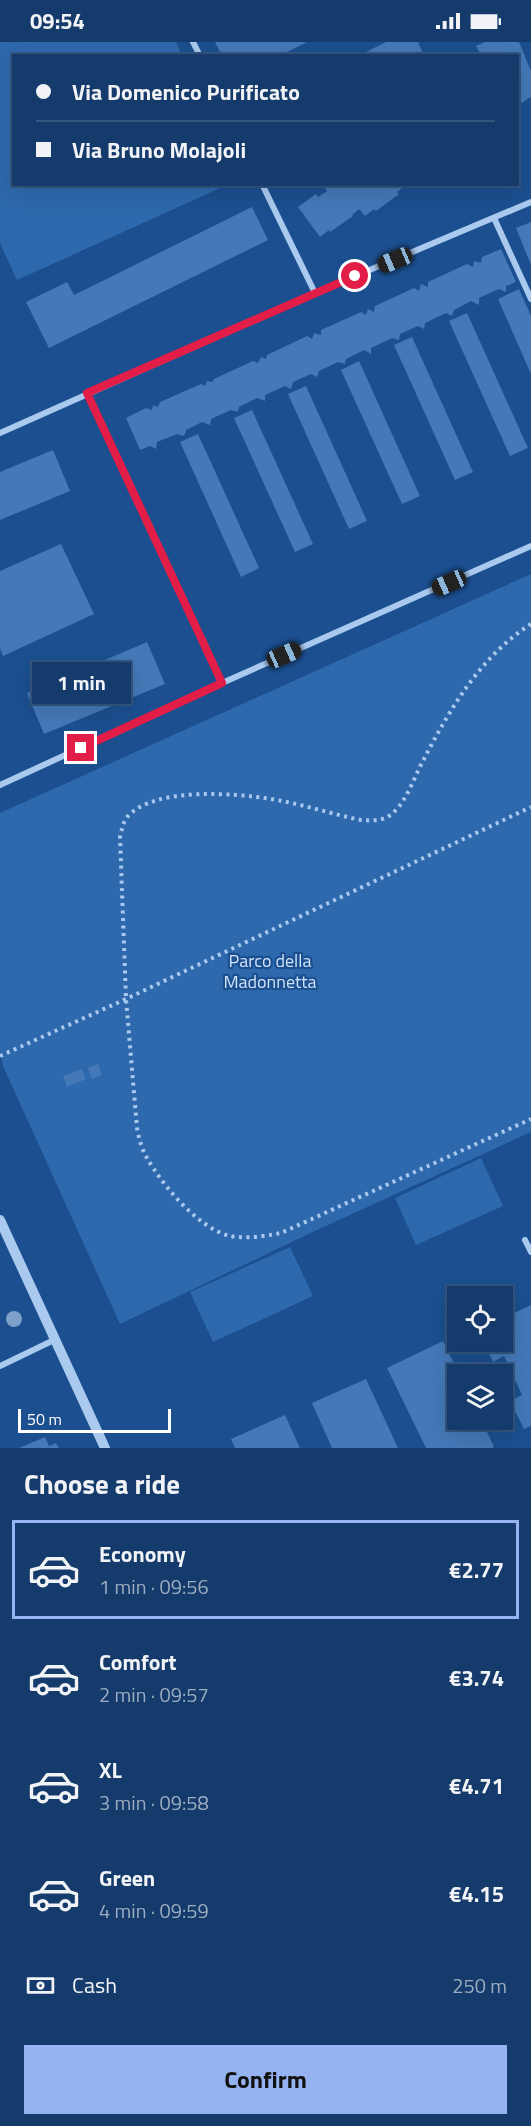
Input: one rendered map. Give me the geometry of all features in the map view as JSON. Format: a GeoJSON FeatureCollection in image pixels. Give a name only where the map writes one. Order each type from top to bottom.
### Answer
{"type":"FeatureCollection","features":[{"type":"Feature","properties":{"kind":"street"},"geometry":{"type":"LineString","coordinates":[[263,186],[315,293]]}},
{"type":"Feature","properties":{"kind":"street"},"geometry":{"type":"LineString","coordinates":[[0,433],[315,293],[531,202]]}},
{"type":"Feature","properties":{"kind":"street"},"geometry":{"type":"LineString","coordinates":[[494,218],[531,299]]}},
{"type":"Feature","properties":{"kind":"street"},"geometry":{"type":"LineString","coordinates":[[87,393],[222,683]]}},
{"type":"Feature","properties":{"kind":"street"},"geometry":{"type":"LineString","coordinates":[[0,785],[222,683],[531,546]]}},
{"type":"Feature","properties":{"kind":"street"},"geometry":{"type":"LineString","coordinates":[[0,1220],[105,1448]]}},
{"type":"Feature","properties":{"kind":"street"},"geometry":{"type":"LineString","coordinates":[[525,1240],[531,1252]]}},
{"type":"Feature","properties":{"kind":"street"},"geometry":{"type":"LineString","coordinates":[[0,1366],[54,1340]]}},
{"type":"Feature","properties":{"kind":"path"},"geometry":{"type":"LineString","coordinates":[[531,624],[507,641],[479,669],[449,714],[402,802],[388,817],[373,821],[361,820],[270,799],[193,795],[159,799],[135,810],[127,817],[120,837],[126,999],[136,1128],[147,1159],[169,1188],[194,1215],[215,1230],[231,1236],[247,1237],[281,1233],[531,1119]]}},
{"type":"Feature","properties":{"kind":"path"},"geometry":{"type":"LineString","coordinates":[[0,1056],[126,999],[531,807]]}},
{"type":"Feature","properties":{"kind":"green space"},"geometry":{"type":"Polygon","coordinates":[[[0,42],[176,42],[182,54],[12,54],[12,186],[225,186],[17,280],[0,243],[0,42]]]}},
{"type":"Feature","properties":{"kind":"green space","name":"Parco della Madonnetta"},"geometry":{"type":"Polygon","coordinates":[[[531,574],[531,1132],[120,1324],[3,1066],[0,1050],[0,813],[531,574]]]}},
{"type":"Feature","properties":{"kind":"green space"},"geometry":{"type":"Polygon","coordinates":[[[481,1158],[503,1206],[416,1245],[395,1198],[481,1158]]]}},
{"type":"Feature","properties":{"kind":"green space"},"geometry":{"type":"Polygon","coordinates":[[[290,1247],[313,1296],[213,1342],[190,1292],[290,1247]]]}},
{"type":"Feature","properties":{"kind":"building"},"geometry":{"type":"Polygon","coordinates":[[[215,42],[307,42],[283,54],[221,54],[215,42]]]}},
{"type":"Feature","properties":{"kind":"building"},"geometry":{"type":"Polygon","coordinates":[[[386,42],[418,42],[423,54],[362,54],[386,42]]]}},
{"type":"Feature","properties":{"kind":"building"},"geometry":{"type":"Polygon","coordinates":[[[485,42],[519,42],[531,71],[531,97],[519,104],[519,54],[480,54],[476,46],[485,42]]]}},
{"type":"Feature","properties":{"kind":"building"},"geometry":{"type":"Polygon","coordinates":[[[328,186],[404,186],[397,192],[399,194],[376,211],[374,209],[365,216],[359,209],[353,216],[320,237],[298,207],[316,194],[318,197],[327,191],[325,188],[328,186]]]}},
{"type":"Feature","properties":{"kind":"building"},"geometry":{"type":"Polygon","coordinates":[[[252,207],[268,240],[49,348],[26,302],[67,282],[74,295],[252,207]]]}},
{"type":"Feature","properties":{"kind":"building"},"geometry":{"type":"Polygon","coordinates":[[[531,222],[531,265],[516,228],[531,222]]]}},
{"type":"Feature","properties":{"kind":"building"},"geometry":{"type":"Polygon","coordinates":[[[501,249],[516,282],[506,286],[506,292],[499,289],[479,298],[479,305],[471,301],[454,310],[452,316],[446,313],[425,323],[424,329],[418,326],[400,334],[399,340],[392,338],[371,348],[371,354],[364,350],[346,359],[345,364],[338,362],[319,371],[317,377],[311,374],[293,382],[291,389],[285,386],[265,395],[265,401],[257,398],[239,407],[238,412],[231,410],[211,419],[210,425],[202,422],[186,430],[184,436],[177,434],[157,442],[156,449],[150,446],[140,450],[126,418],[146,408],[152,410],[153,405],[158,407],[160,402],[201,384],[205,386],[207,381],[212,382],[253,361],[258,363],[261,357],[266,359],[267,355],[307,336],[312,339],[314,333],[321,335],[321,330],[361,312],[366,315],[368,309],[374,312],[375,306],[414,288],[419,291],[421,284],[428,287],[428,282],[467,264],[473,267],[474,261],[481,263],[482,257],[501,249]]]}},
{"type":"Feature","properties":{"kind":"building"},"geometry":{"type":"Polygon","coordinates":[[[519,289],[531,316],[531,374],[498,299],[519,289]]]}},
{"type":"Feature","properties":{"kind":"building"},"geometry":{"type":"Polygon","coordinates":[[[467,313],[528,448],[510,456],[449,321],[467,313]]]}},
{"type":"Feature","properties":{"kind":"building"},"geometry":{"type":"Polygon","coordinates":[[[412,337],[473,472],[455,480],[394,345],[412,337]]]}},
{"type":"Feature","properties":{"kind":"building"},"geometry":{"type":"Polygon","coordinates":[[[359,361],[420,496],[402,504],[341,370],[359,361]]]}},
{"type":"Feature","properties":{"kind":"building"},"geometry":{"type":"Polygon","coordinates":[[[306,386],[367,521],[349,529],[288,394],[306,386]]]}},
{"type":"Feature","properties":{"kind":"building"},"geometry":{"type":"Polygon","coordinates":[[[252,410],[313,544],[295,552],[234,418],[252,410]]]}},
{"type":"Feature","properties":{"kind":"building"},"geometry":{"type":"Polygon","coordinates":[[[198,434],[259,568],[241,577],[180,442],[198,434]]]}},
{"type":"Feature","properties":{"kind":"building"},"geometry":{"type":"Polygon","coordinates":[[[53,450],[70,491],[0,520],[0,472],[53,450]]]}},
{"type":"Feature","properties":{"kind":"building"},"geometry":{"type":"Polygon","coordinates":[[[61,544],[94,614],[3,656],[0,648],[0,571],[61,544]]]}},
{"type":"Feature","properties":{"kind":"building"},"geometry":{"type":"Polygon","coordinates":[[[147,642],[165,684],[44,734],[27,693],[147,642]]]}},
{"type":"Feature","properties":{"kind":"building"},"geometry":{"type":"Polygon","coordinates":[[[98,1064],[102,1075],[92,1079],[88,1068],[98,1064]]]}},
{"type":"Feature","properties":{"kind":"building"},"geometry":{"type":"Polygon","coordinates":[[[82,1069],[86,1079],[67,1087],[63,1076],[82,1069]]]}},
{"type":"Feature","properties":{"kind":"building"},"geometry":{"type":"Polygon","coordinates":[[[531,1305],[531,1426],[524,1429],[513,1407],[513,1400],[522,1395],[513,1376],[513,1364],[508,1364],[504,1356],[493,1362],[488,1352],[513,1352],[513,1314],[531,1305]]]}},
{"type":"Feature","properties":{"kind":"building"},"geometry":{"type":"Polygon","coordinates":[[[443,1341],[454,1364],[447,1364],[447,1430],[486,1430],[494,1447],[426,1448],[387,1368],[443,1341]]]}},
{"type":"Feature","properties":{"kind":"building"},"geometry":{"type":"Polygon","coordinates":[[[366,1379],[398,1448],[332,1448],[312,1403],[366,1379]]]}},
{"type":"Feature","properties":{"kind":"building"},"geometry":{"type":"Polygon","coordinates":[[[285,1415],[300,1448],[235,1448],[231,1439],[285,1415]]]}},
{"type":"Feature","properties":{"kind":"building"},"geometry":{"type":"Polygon","coordinates":[[[45,1437],[49,1446],[56,1443],[59,1448],[19,1448],[45,1437]]]}},
{"type":"Feature","properties":{"kind":"route"},"geometry":{"type":"LineString","coordinates":[[81,748],[222,683],[87,393],[355,276]]}}]}
